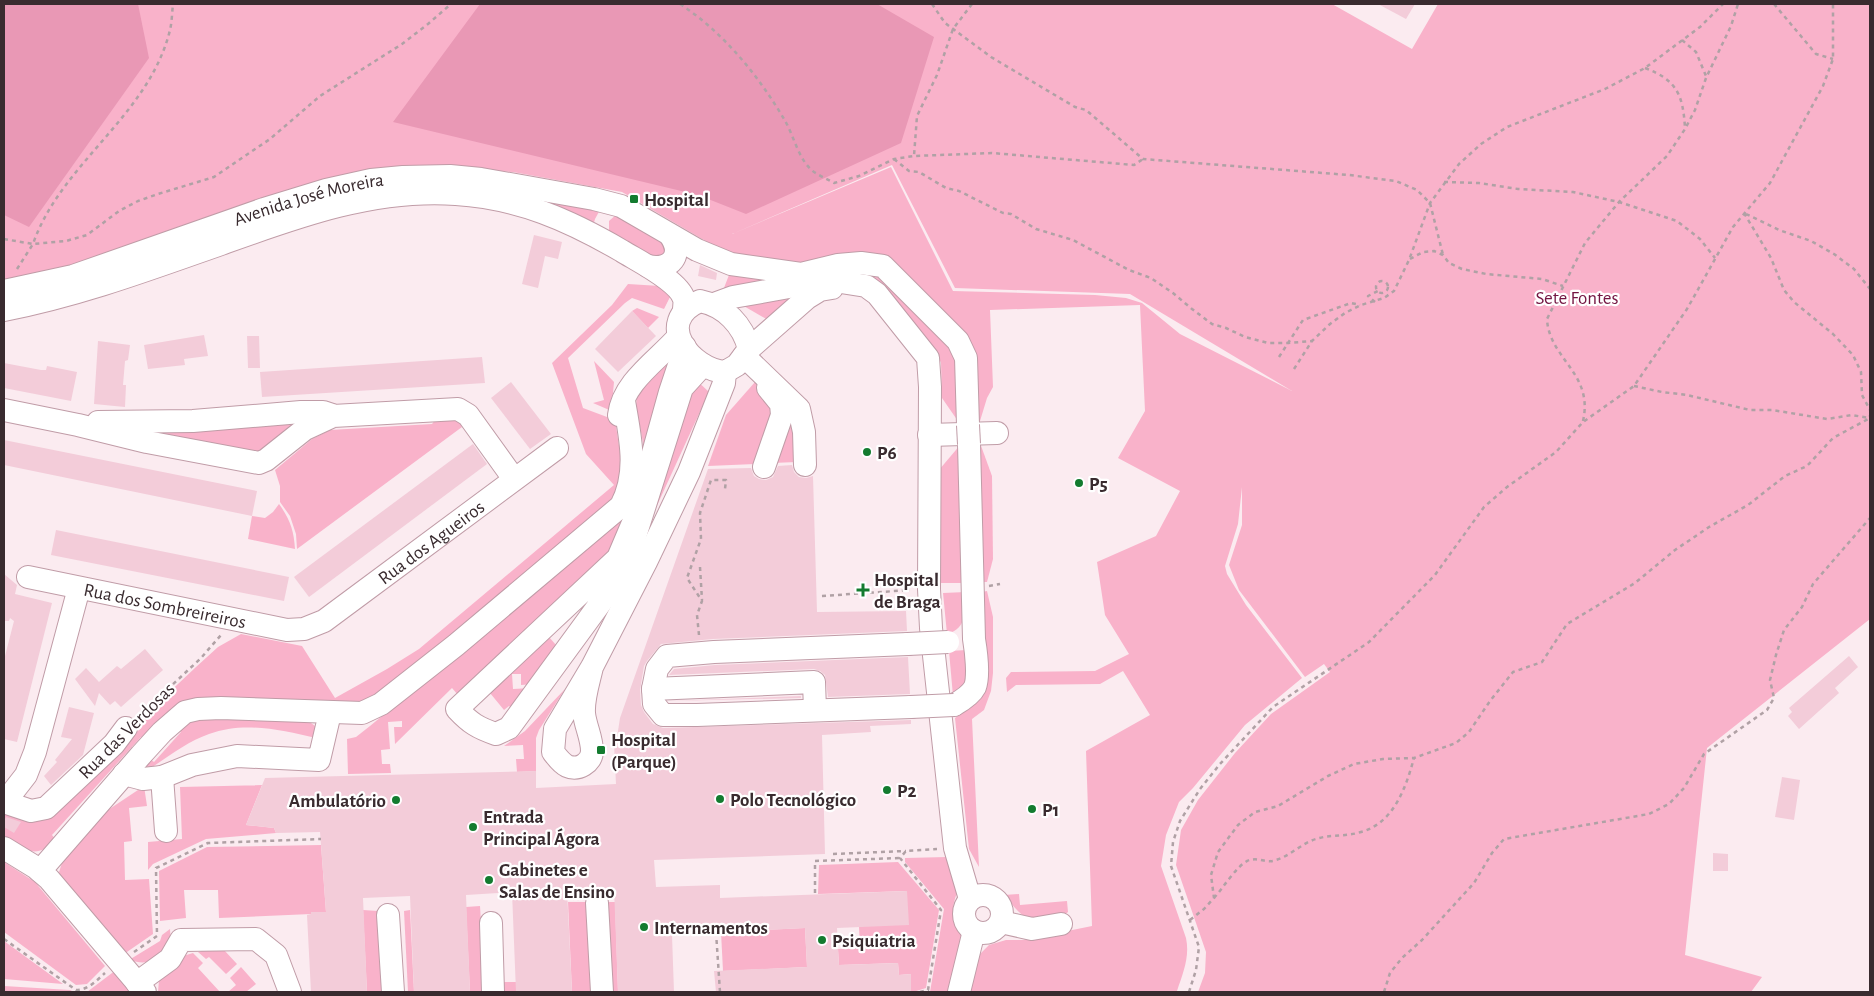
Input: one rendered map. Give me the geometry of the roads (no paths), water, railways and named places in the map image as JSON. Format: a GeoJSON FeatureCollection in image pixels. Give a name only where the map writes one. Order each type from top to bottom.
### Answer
{"type":"FeatureCollection","features":[{"type":"Feature","properties":{"kind":"street","name":"Avenida José Moreira"},"geometry":{"type":"LineString","coordinates":[[8,283],[73,276],[310,194],[387,178],[434,176],[465,177],[594,199],[621,206],[697,250],[731,264],[768,271],[801,274],[838,265],[861,263],[883,266],[958,341],[966,358],[974,639],[977,662],[975,687],[964,700],[954,705],[815,710]]}},
{"type":"Feature","properties":{"kind":"street","name":"Avenida José Moreira"},"geometry":{"type":"LineString","coordinates":[[4,310],[60,298],[105,285],[298,217],[390,196],[426,193],[456,194],[493,199],[532,208],[560,218],[600,238],[648,266],[678,289],[684,299],[684,310]]}},
{"type":"Feature","properties":{"kind":"street"},"geometry":{"type":"LineString","coordinates":[[600,238],[598,231],[601,218],[611,208],[621,206]]}},
{"type":"Feature","properties":{"kind":"street"},"geometry":{"type":"LineString","coordinates":[[670,235],[676,249],[673,260],[683,281],[737,324],[746,337],[739,360]]}},
{"type":"Feature","properties":{"kind":"street"},"geometry":{"type":"LineString","coordinates":[[648,266],[658,268],[697,250]]}},
{"type":"Feature","properties":{"kind":"street"},"geometry":{"type":"LineString","coordinates":[[739,360],[711,369],[703,364],[682,342],[676,329],[679,318],[684,310],[700,301],[712,304],[734,297],[828,280],[866,286],[877,294],[928,358],[930,386],[928,436],[929,589],[941,732],[954,848],[970,900]]}},
{"type":"Feature","properties":{"kind":"street"},"geometry":{"type":"LineString","coordinates":[[592,667],[586,691],[584,713],[592,752],[588,761],[579,768],[568,766],[545,754],[555,729],[592,667],[689,472],[724,383],[739,360],[807,298],[820,290],[834,287],[840,283]]}},
{"type":"Feature","properties":{"kind":"street"},"geometry":{"type":"LineString","coordinates":[[682,342],[670,392],[634,518],[618,558],[457,709],[468,722],[496,734],[509,728],[618,579],[631,549],[682,388],[703,364]]}},
{"type":"Feature","properties":{"kind":"street"},"geometry":{"type":"LineString","coordinates":[[40,871],[162,732],[185,712],[198,709],[221,708],[362,713],[381,704],[456,645],[621,506],[627,495],[630,483],[619,413],[628,390],[639,376],[682,342]]}},
{"type":"Feature","properties":{"kind":"street"},"geometry":{"type":"LineString","coordinates":[[739,360],[799,409],[804,432],[805,465]]}},
{"type":"Feature","properties":{"kind":"street"},"geometry":{"type":"LineString","coordinates":[[739,360],[772,392],[781,404],[782,415],[764,467]]}},
{"type":"Feature","properties":{"kind":"street"},"geometry":{"type":"LineString","coordinates":[[148,432],[193,421],[302,420],[333,416],[458,409],[468,415],[514,479]]}},
{"type":"Feature","properties":{"kind":"street"},"geometry":{"type":"LineString","coordinates":[[4,410],[78,425],[90,422],[148,432],[259,463],[266,460],[302,420]]}},
{"type":"Feature","properties":{"kind":"street"},"geometry":{"type":"LineString","coordinates":[[928,436],[997,433]]}},
{"type":"Feature","properties":{"kind":"street","name":"Rua dos Agueiros"},"geometry":{"type":"LineString","coordinates":[[304,629],[324,621],[557,448]]}},
{"type":"Feature","properties":{"kind":"street","name":"Rua dos Sombreireiros"},"geometry":{"type":"LineString","coordinates":[[28,577],[287,630],[304,629]]}},
{"type":"Feature","properties":{"kind":"street","name":"Rua das Verdosas"},"geometry":{"type":"LineString","coordinates":[[79,588],[35,752],[26,775],[4,802],[31,811],[46,808],[114,744],[126,728]]}},
{"type":"Feature","properties":{"kind":"street"},"geometry":{"type":"LineString","coordinates":[[653,689],[808,664],[908,644],[974,639]]}},
{"type":"Feature","properties":{"kind":"street"},"geometry":{"type":"LineString","coordinates":[[707,652],[808,664],[815,710],[663,715],[654,704],[653,689],[657,669],[667,656],[707,652]]}},
{"type":"Feature","properties":{"kind":"street"},"geometry":{"type":"LineString","coordinates":[[737,672],[808,664]]}},
{"type":"Feature","properties":{"kind":"street"},"geometry":{"type":"LineString","coordinates":[[124,774],[143,778],[162,777],[192,765],[237,756],[319,760],[330,712]]}},
{"type":"Feature","properties":{"kind":"street"},"geometry":{"type":"LineString","coordinates":[[162,777],[166,831]]}},
{"type":"Feature","properties":{"kind":"street"},"geometry":{"type":"LineString","coordinates":[[4,848],[40,871],[141,988],[170,958],[181,940],[256,939],[276,955],[290,992]]}},
{"type":"Feature","properties":{"kind":"street"},"geometry":{"type":"LineString","coordinates":[[984,895],[995,899],[1002,910],[1001,922],[990,932],[974,931],[968,926],[964,918],[965,906],[976,896],[984,895]]}},
{"type":"Feature","properties":{"kind":"street"},"geometry":{"type":"LineString","coordinates":[[597,903],[602,992]]}},
{"type":"Feature","properties":{"kind":"street"},"geometry":{"type":"LineString","coordinates":[[388,915],[393,992]]}},
{"type":"Feature","properties":{"kind":"street"},"geometry":{"type":"LineString","coordinates":[[1001,922],[1032,929],[1061,924]]}},
{"type":"Feature","properties":{"kind":"street"},"geometry":{"type":"LineString","coordinates":[[491,924],[494,992]]}},
{"type":"Feature","properties":{"kind":"street"},"geometry":{"type":"LineString","coordinates":[[960,992],[974,931]]}},
{"type":"Feature","properties":{"kind":"place","name":"Hospital"},"geometry":{"type":"Point","coordinates":[634,199]}},
{"type":"Feature","properties":{"kind":"place","name":"P6"},"geometry":{"type":"Point","coordinates":[867,452]}},
{"type":"Feature","properties":{"kind":"place","name":"P5"},"geometry":{"type":"Point","coordinates":[1079,483]}},
{"type":"Feature","properties":{"kind":"place","name":"Hospital de Braga"},"geometry":{"type":"Point","coordinates":[863,590]}},
{"type":"Feature","properties":{"kind":"place","name":"Hospital (Parque)"},"geometry":{"type":"Point","coordinates":[601,750]}},
{"type":"Feature","properties":{"kind":"place","name":"P2"},"geometry":{"type":"Point","coordinates":[887,790]}},
{"type":"Feature","properties":{"kind":"place","name":"Polo Tecnológico"},"geometry":{"type":"Point","coordinates":[720,799]}},
{"type":"Feature","properties":{"kind":"place","name":"Ambulatório"},"geometry":{"type":"Point","coordinates":[396,800]}},
{"type":"Feature","properties":{"kind":"place","name":"P1"},"geometry":{"type":"Point","coordinates":[1032,809]}},
{"type":"Feature","properties":{"kind":"place","name":"Entrada Principal Ágora"},"geometry":{"type":"Point","coordinates":[473,827]}},
{"type":"Feature","properties":{"kind":"place","name":"Gabinetes e Salas de Ensino"},"geometry":{"type":"Point","coordinates":[489,880]}},
{"type":"Feature","properties":{"kind":"place","name":"Internamentos"},"geometry":{"type":"Point","coordinates":[644,927]}},
{"type":"Feature","properties":{"kind":"place","name":"Psiquiatria"},"geometry":{"type":"Point","coordinates":[822,940]}},
{"type":"Feature","properties":{"kind":"park label","name":"Sete Fontes"},"geometry":{"type":"Point","coordinates":[1577,297]}}]}
